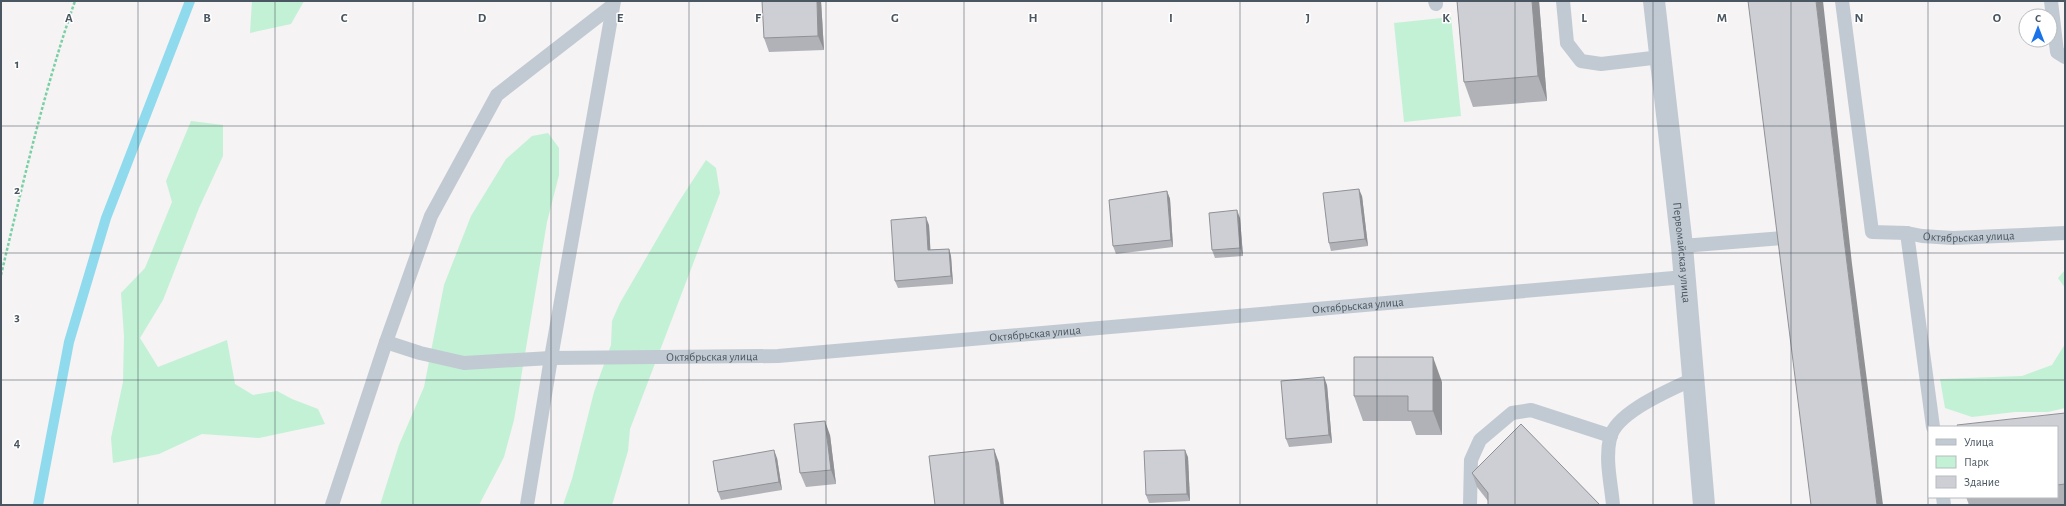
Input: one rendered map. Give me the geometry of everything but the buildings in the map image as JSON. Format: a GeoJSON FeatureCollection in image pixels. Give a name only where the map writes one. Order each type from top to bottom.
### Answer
{"type":"FeatureCollection","features":[{"type":"Feature","properties":{"kind":"street","name":"Первомайская улица"},"geometry":{"type":"LineString","coordinates":[[1654,1],[1682,246],[1704,505]]}},
{"type":"Feature","properties":{"kind":"lane"},"geometry":{"type":"LineString","coordinates":[[1563,1],[1567,43],[1581,61],[1602,64],[1661,57]]}},
{"type":"Feature","properties":{"kind":"lane","name":"Октябрьская улица"},"geometry":{"type":"LineString","coordinates":[[1842,1],[1872,232],[1907,233],[1922,236],[1953,238],[2065,233]]}},
{"type":"Feature","properties":{"kind":"lane"},"geometry":{"type":"LineString","coordinates":[[2051,1],[2057,52],[2065,57]]}},
{"type":"Feature","properties":{"kind":"lane"},"geometry":{"type":"LineString","coordinates":[[332,505],[386,342],[432,216],[497,95],[613,3]]}},
{"type":"Feature","properties":{"kind":"lane"},"geometry":{"type":"LineString","coordinates":[[527,505],[613,3]]}},
{"type":"Feature","properties":{"kind":"lane"},"geometry":{"type":"LineString","coordinates":[[1907,233],[1933,426]]}},
{"type":"Feature","properties":{"kind":"lane"},"geometry":{"type":"LineString","coordinates":[[1682,246],[1783,238]]}},
{"type":"Feature","properties":{"kind":"lane","name":"Октябрьская улица"},"geometry":{"type":"LineString","coordinates":[[386,342],[420,353],[464,363],[551,358],[778,356],[1685,277]]}},
{"type":"Feature","properties":{"kind":"lane"},"geometry":{"type":"LineString","coordinates":[[1613,505],[1608,455],[1610,436],[1627,414],[1656,397],[1693,379]]}},
{"type":"Feature","properties":{"kind":"lane"},"geometry":{"type":"LineString","coordinates":[[1470,505],[1471,460],[1480,440],[1512,414],[1531,410],[1610,436]]}},
{"type":"Feature","properties":{"kind":"path"},"geometry":{"type":"LineString","coordinates":[[1,275],[30,154],[62,38],[75,1]]}},
{"type":"Feature","properties":{"kind":"green space"},"geometry":{"type":"Polygon","coordinates":[[[252,1],[304,1],[291,24],[250,33],[252,1]]]}},
{"type":"Feature","properties":{"kind":"green space"},"geometry":{"type":"Polygon","coordinates":[[[1451,17],[1461,116],[1404,122],[1394,23],[1451,17]]]}},
{"type":"Feature","properties":{"kind":"green space"},"geometry":{"type":"Polygon","coordinates":[[[191,121],[223,125],[223,156],[199,208],[163,300],[140,338],[158,367],[227,340],[235,384],[253,395],[277,391],[292,399],[318,409],[325,424],[259,438],[202,434],[159,454],[113,463],[111,438],[123,382],[124,336],[121,293],[145,268],[172,202],[166,181],[191,121]]]}},
{"type":"Feature","properties":{"kind":"green space"},"geometry":{"type":"Polygon","coordinates":[[[548,133],[559,148],[559,175],[547,222],[514,420],[504,457],[479,505],[380,505],[399,445],[424,387],[444,285],[471,216],[506,159],[532,136],[548,133]]]}},
{"type":"Feature","properties":{"kind":"green space"},"geometry":{"type":"Polygon","coordinates":[[[706,160],[716,168],[720,193],[630,429],[628,451],[612,505],[563,505],[572,479],[594,392],[611,345],[612,321],[620,303],[678,203],[706,160]]]}},
{"type":"Feature","properties":{"kind":"green space"},"geometry":{"type":"Polygon","coordinates":[[[2065,270],[2065,288],[2058,278],[2065,270]]]}},
{"type":"Feature","properties":{"kind":"green space"},"geometry":{"type":"Polygon","coordinates":[[[2065,344],[2065,408],[2048,412],[2015,412],[1972,417],[1945,408],[1940,379],[2022,376],[2052,365],[2065,344]]]}},
{"type":"Feature","properties":{"kind":"waterway"},"geometry":{"type":"LineString","coordinates":[[38,505],[69,342],[106,218],[190,1]]}}]}
